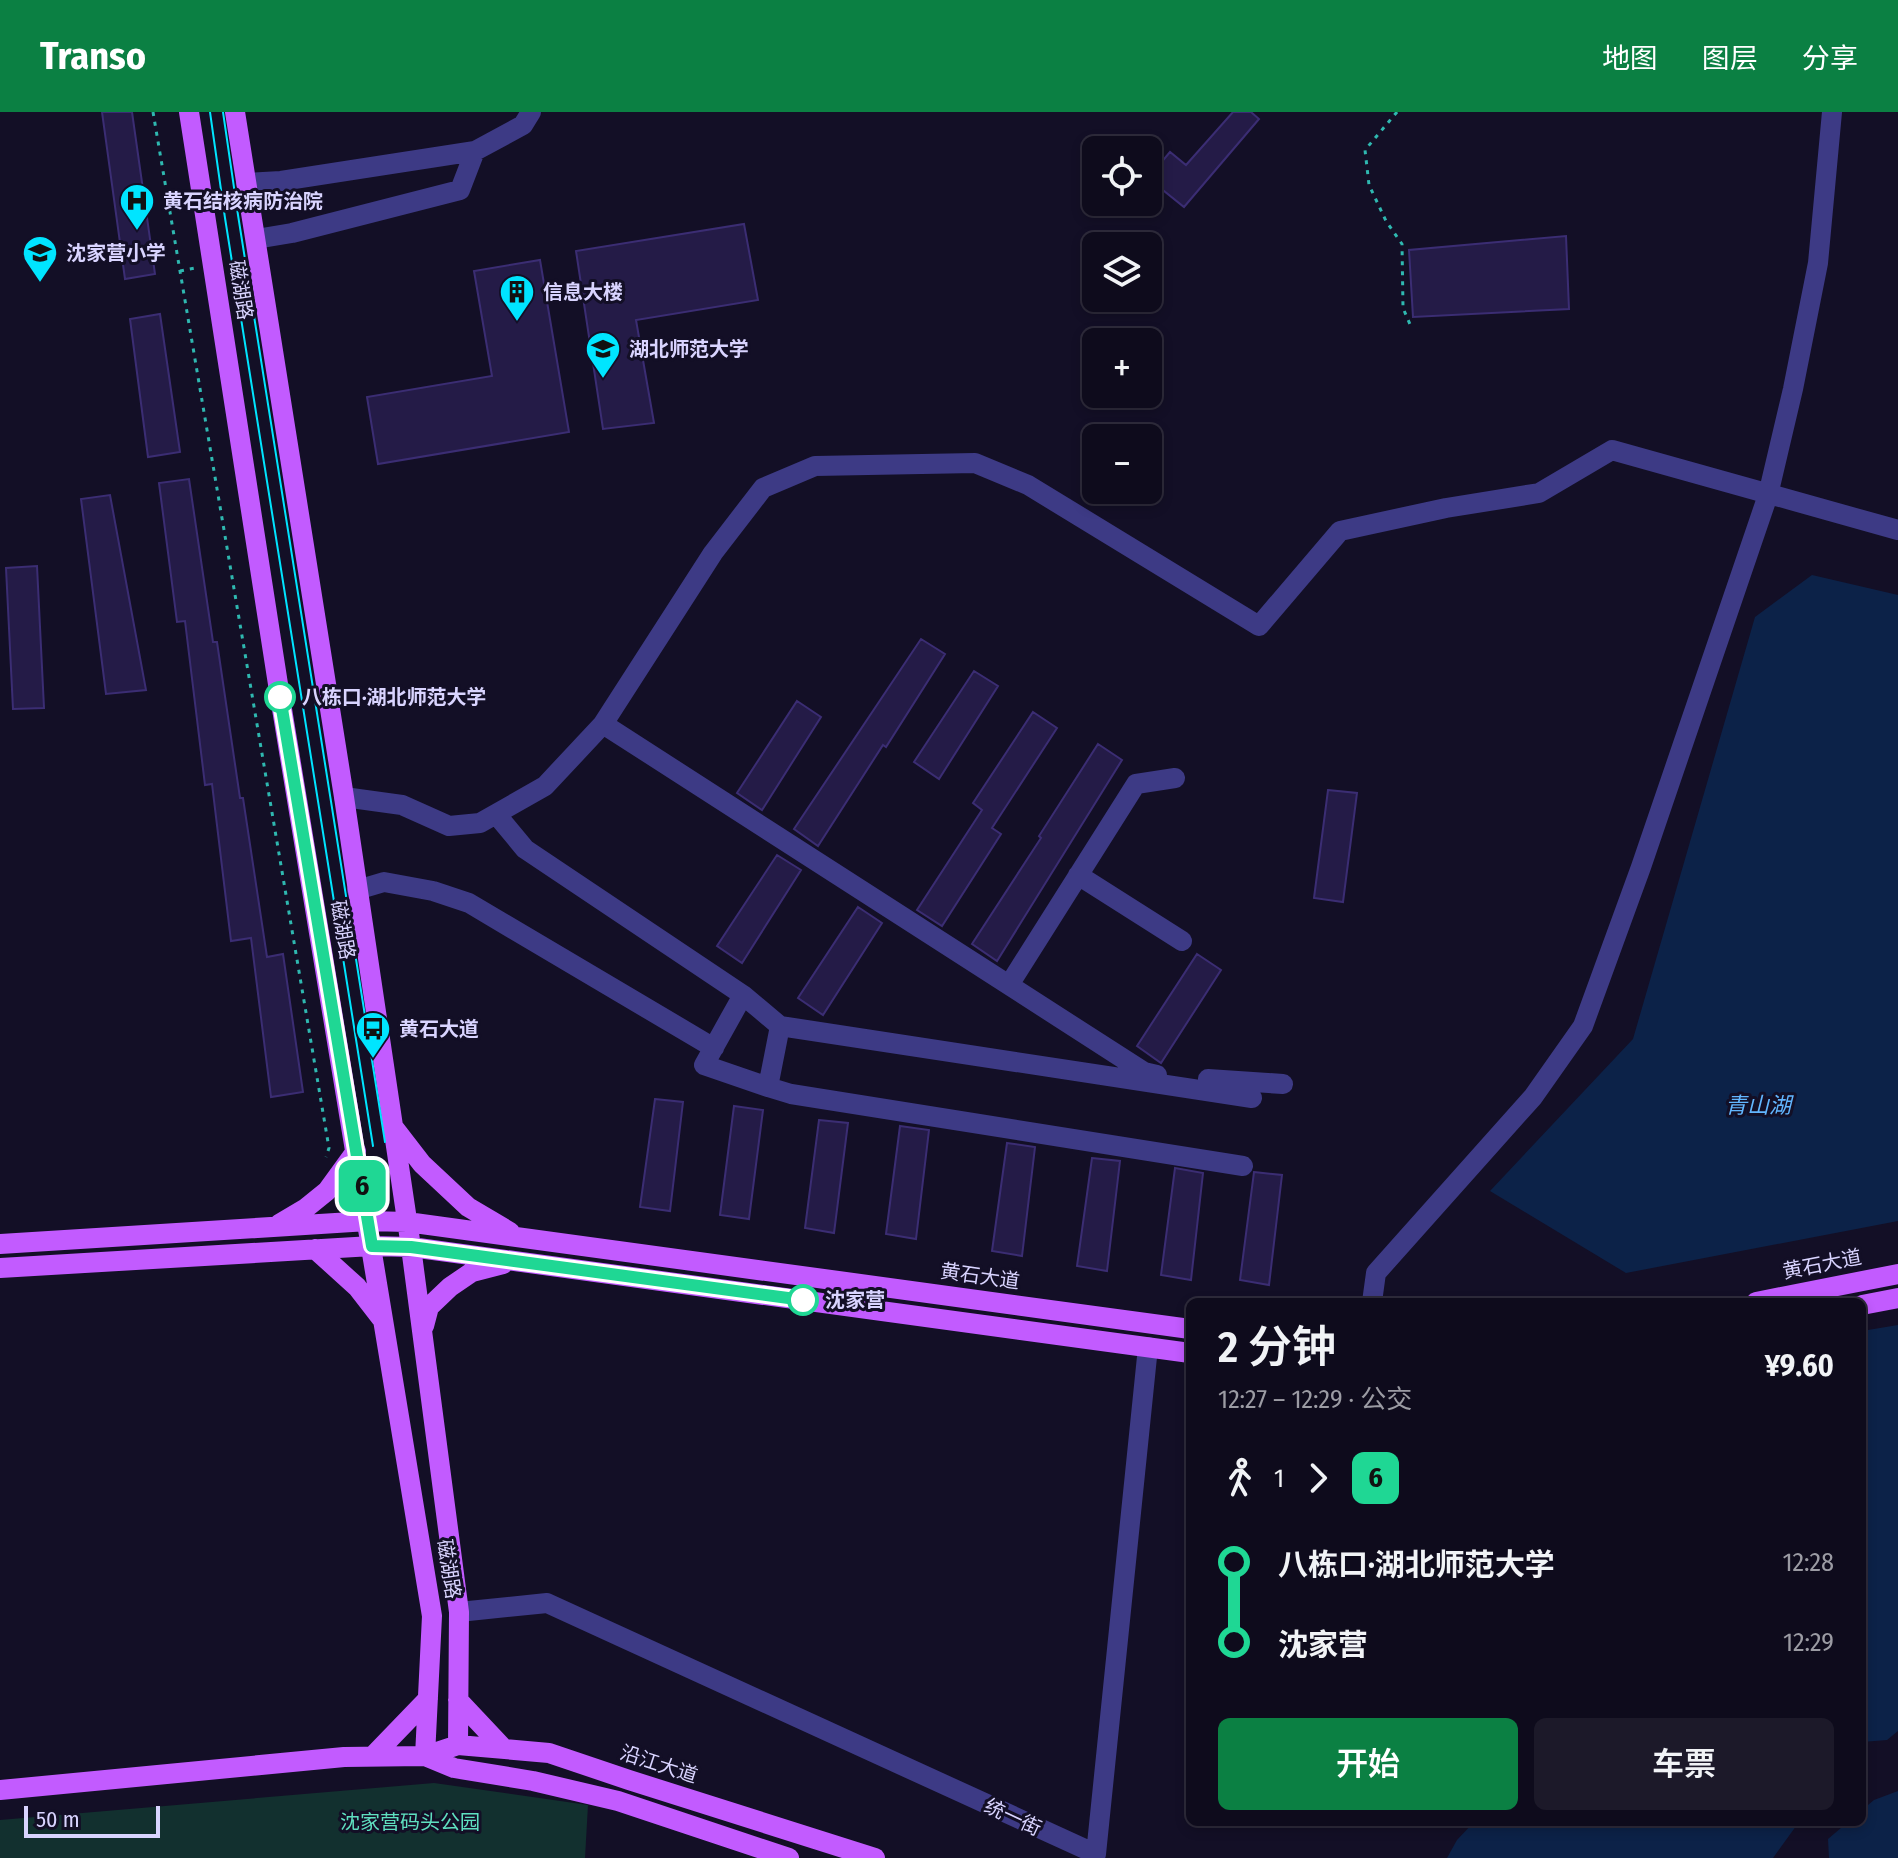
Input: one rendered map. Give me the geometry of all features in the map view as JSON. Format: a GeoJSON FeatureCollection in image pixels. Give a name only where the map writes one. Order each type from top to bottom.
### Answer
{"type":"FeatureCollection","features":[{"type":"Feature","properties":{"kind":"main road","name":"磁湖路"},"geometry":{"type":"LineString","coordinates":[[189,112],[280,697],[432,1616],[425,1756]]}},
{"type":"Feature","properties":{"kind":"main road","name":"磁湖路"},"geometry":{"type":"LineString","coordinates":[[235,112],[344,797],[423,1334],[459,1612],[458,1745]]}},
{"type":"Feature","properties":{"kind":"main road"},"geometry":{"type":"LineString","coordinates":[[393,1126],[422,1164],[468,1207],[520,1237]]}},
{"type":"Feature","properties":{"kind":"main road"},"geometry":{"type":"LineString","coordinates":[[275,1227],[327,1191],[356,1151]]}},
{"type":"Feature","properties":{"kind":"main road","name":"黄石大道"},"geometry":{"type":"LineString","coordinates":[[0,1244],[368,1221],[407,1222],[1186,1328]]}},
{"type":"Feature","properties":{"kind":"main road"},"geometry":{"type":"LineString","coordinates":[[0,1268],[372,1246],[411,1247],[1186,1352]]}},
{"type":"Feature","properties":{"kind":"main road"},"geometry":{"type":"LineString","coordinates":[[315,1249],[357,1287],[384,1323]]}},
{"type":"Feature","properties":{"kind":"main road"},"geometry":{"type":"LineString","coordinates":[[423,1334],[429,1307],[450,1287],[472,1272],[515,1261]]}},
{"type":"Feature","properties":{"kind":"main road","name":"黄石大道"},"geometry":{"type":"LineString","coordinates":[[1776,1298],[1898,1274]]}},
{"type":"Feature","properties":{"kind":"main road"},"geometry":{"type":"LineString","coordinates":[[1866,1304],[1898,1298]]}},
{"type":"Feature","properties":{"kind":"main road"},"geometry":{"type":"LineString","coordinates":[[373,1756],[428,1699]]}},
{"type":"Feature","properties":{"kind":"main road"},"geometry":{"type":"LineString","coordinates":[[458,1700],[504,1749]]}},
{"type":"Feature","properties":{"kind":"main road","name":"沿江大道"},"geometry":{"type":"LineString","coordinates":[[0,1790],[344,1757],[425,1756],[458,1745],[549,1753],[875,1858]]}},
{"type":"Feature","properties":{"kind":"main road","name":"沿江大道"},"geometry":{"type":"LineString","coordinates":[[425,1756],[454,1768],[533,1781],[618,1801],[789,1858]]}},
{"type":"Feature","properties":{"kind":"street"},"geometry":{"type":"LineString","coordinates":[[246,183],[281,181],[475,151],[523,125],[531,112]]}},
{"type":"Feature","properties":{"kind":"street"},"geometry":{"type":"LineString","coordinates":[[1373,1298],[1376,1273],[1533,1097],[1583,1026],[1641,867],[1768,495],[1818,263],[1832,112]]}},
{"type":"Feature","properties":{"kind":"street"},"geometry":{"type":"LineString","coordinates":[[256,239],[292,233],[460,190],[475,151]]}},
{"type":"Feature","properties":{"kind":"street"},"geometry":{"type":"LineString","coordinates":[[344,797],[402,805],[449,826],[480,823],[545,786],[603,724],[713,553],[763,488],[815,466],[975,463],[1028,485],[1259,626],[1340,531],[1446,508],[1539,493],[1612,450],[1898,530]]}},
{"type":"Feature","properties":{"kind":"street"},"geometry":{"type":"LineString","coordinates":[[603,724],[1144,1072],[1283,1084]]}},
{"type":"Feature","properties":{"kind":"street"},"geometry":{"type":"LineString","coordinates":[[1009,985],[1136,784],[1175,778]]}},
{"type":"Feature","properties":{"kind":"street"},"geometry":{"type":"LineString","coordinates":[[496,814],[525,849],[743,995],[780,1026],[1252,1098]]}},
{"type":"Feature","properties":{"kind":"street"},"geometry":{"type":"LineString","coordinates":[[1078,875],[1182,941]]}},
{"type":"Feature","properties":{"kind":"street"},"geometry":{"type":"LineString","coordinates":[[357,890],[384,882],[433,891],[469,903],[714,1048]]}},
{"type":"Feature","properties":{"kind":"street"},"geometry":{"type":"LineString","coordinates":[[743,995],[704,1065],[791,1094],[1243,1166]]}},
{"type":"Feature","properties":{"kind":"street"},"geometry":{"type":"LineString","coordinates":[[768,1087],[780,1026]]}},
{"type":"Feature","properties":{"kind":"street","name":"统一街"},"geometry":{"type":"LineString","coordinates":[[459,1612],[547,1603],[1096,1854],[1148,1347]]}},
{"type":"Feature","properties":{"kind":"path"},"geometry":{"type":"LineString","coordinates":[[153,112],[329,1148],[326,1159]]}},
{"type":"Feature","properties":{"kind":"path"},"geometry":{"type":"LineString","coordinates":[[1397,112],[1365,150],[1369,185],[1386,221],[1402,244],[1403,308],[1412,329]]}},
{"type":"Feature","properties":{"kind":"green space","name":"沈家营码头公园"},"geometry":{"type":"Polygon","coordinates":[[[434,1783],[588,1805],[585,1858],[0,1858],[0,1820],[434,1783]]]}},
{"type":"Feature","properties":{"kind":"water","name":"青山湖"},"geometry":{"type":"Polygon","coordinates":[[[1812,575],[1898,595],[1898,1221],[1626,1273],[1490,1191],[1633,1039],[1755,617],[1812,575]]]}},
{"type":"Feature","properties":{"kind":"water"},"geometry":{"type":"Polygon","coordinates":[[[1898,1325],[1898,1731],[1887,1740],[1866,1742],[1866,1330],[1898,1325]]]}},
{"type":"Feature","properties":{"kind":"water"},"geometry":{"type":"Polygon","coordinates":[[[1898,1791],[1898,1858],[1829,1858],[1828,1839],[1843,1826],[1866,1826],[1866,1807],[1874,1800],[1898,1791]]]}},
{"type":"Feature","properties":{"kind":"water"},"geometry":{"type":"Polygon","coordinates":[[[1470,1826],[1796,1826],[1773,1858],[1447,1858],[1457,1840],[1470,1826]]]}},
{"type":"Feature","properties":{"kind":"building"},"geometry":{"type":"Polygon","coordinates":[[[102,112],[132,112],[155,274],[125,279],[102,112]]]}},
{"type":"Feature","properties":{"kind":"building"},"geometry":{"type":"Polygon","coordinates":[[[1233,112],[1251,112],[1259,119],[1184,207],[1162,189],[1162,161],[1170,152],[1186,165],[1233,112]]]}},
{"type":"Feature","properties":{"kind":"building"},"geometry":{"type":"Polygon","coordinates":[[[744,224],[758,300],[636,320],[654,423],[603,429],[576,251],[744,224]]]}},
{"type":"Feature","properties":{"kind":"building"},"geometry":{"type":"Polygon","coordinates":[[[1566,236],[1569,309],[1413,317],[1409,250],[1566,236]]]}},
{"type":"Feature","properties":{"kind":"building","name":"信息大楼"},"geometry":{"type":"Polygon","coordinates":[[[540,260],[569,432],[378,464],[367,397],[492,376],[474,271],[540,260]]]}},
{"type":"Feature","properties":{"kind":"building"},"geometry":{"type":"Polygon","coordinates":[[[160,314],[180,452],[148,457],[130,319],[160,314]]]}},
{"type":"Feature","properties":{"kind":"building"},"geometry":{"type":"Polygon","coordinates":[[[189,479],[213,642],[217,642],[267,957],[283,954],[303,1092],[271,1097],[251,938],[231,941],[212,784],[205,785],[185,621],[177,622],[159,483],[189,479]]]}},
{"type":"Feature","properties":{"kind":"building"},"geometry":{"type":"Polygon","coordinates":[[[110,495],[146,690],[106,694],[81,499],[110,495]]]}},
{"type":"Feature","properties":{"kind":"building"},"geometry":{"type":"Polygon","coordinates":[[[37,566],[44,708],[13,709],[6,568],[37,566]]]}},
{"type":"Feature","properties":{"kind":"building"},"geometry":{"type":"Polygon","coordinates":[[[921,639],[945,654],[818,846],[794,829],[921,639]]]}},
{"type":"Feature","properties":{"kind":"building"},"geometry":{"type":"Polygon","coordinates":[[[974,671],[998,686],[939,779],[914,762],[974,671]]]}},
{"type":"Feature","properties":{"kind":"building"},"geometry":{"type":"Polygon","coordinates":[[[797,701],[821,717],[762,810],[737,793],[797,701]]]}},
{"type":"Feature","properties":{"kind":"building"},"geometry":{"type":"Polygon","coordinates":[[[1033,712],[1057,728],[992,828],[1001,834],[942,926],[917,910],[982,810],[973,803],[1033,712]]]}},
{"type":"Feature","properties":{"kind":"building"},"geometry":{"type":"Polygon","coordinates":[[[1098,744],[1122,760],[997,961],[972,944],[1098,744]]]}},
{"type":"Feature","properties":{"kind":"building"},"geometry":{"type":"Polygon","coordinates":[[[1328,790],[1357,793],[1343,902],[1314,898],[1328,790]]]}},
{"type":"Feature","properties":{"kind":"building"},"geometry":{"type":"Polygon","coordinates":[[[777,855],[801,870],[742,963],[717,946],[777,855]]]}},
{"type":"Feature","properties":{"kind":"building"},"geometry":{"type":"Polygon","coordinates":[[[858,907],[882,923],[823,1015],[798,998],[858,907]]]}},
{"type":"Feature","properties":{"kind":"building"},"geometry":{"type":"Polygon","coordinates":[[[1197,954],[1221,970],[1161,1063],[1137,1046],[1197,954]]]}},
{"type":"Feature","properties":{"kind":"building"},"geometry":{"type":"Polygon","coordinates":[[[655,1099],[683,1102],[670,1211],[640,1207],[655,1099]]]}},
{"type":"Feature","properties":{"kind":"building"},"geometry":{"type":"Polygon","coordinates":[[[734,1106],[763,1110],[749,1219],[720,1215],[734,1106]]]}},
{"type":"Feature","properties":{"kind":"building"},"geometry":{"type":"Polygon","coordinates":[[[819,1120],[848,1123],[834,1233],[805,1228],[819,1120]]]}},
{"type":"Feature","properties":{"kind":"building"},"geometry":{"type":"Polygon","coordinates":[[[900,1126],[929,1130],[916,1239],[886,1234],[900,1126]]]}},
{"type":"Feature","properties":{"kind":"building"},"geometry":{"type":"Polygon","coordinates":[[[1007,1143],[1035,1147],[1022,1256],[992,1251],[1007,1143]]]}},
{"type":"Feature","properties":{"kind":"building"},"geometry":{"type":"Polygon","coordinates":[[[1092,1158],[1120,1161],[1107,1271],[1077,1266],[1092,1158]]]}},
{"type":"Feature","properties":{"kind":"building"},"geometry":{"type":"Polygon","coordinates":[[[1175,1168],[1203,1173],[1191,1280],[1161,1275],[1175,1168]]]}},
{"type":"Feature","properties":{"kind":"building"},"geometry":{"type":"Polygon","coordinates":[[[1254,1172],[1282,1175],[1269,1285],[1240,1280],[1254,1172]]]}},
{"type":"Feature","properties":{"kind":"tram line"},"geometry":{"type":"LineString","coordinates":[[210,112],[373,1146]]}},
{"type":"Feature","properties":{"kind":"tram line"},"geometry":{"type":"LineString","coordinates":[[223,112],[385,1142]]}},
{"type":"Feature","properties":{"kind":"bus line","name":"6"},"geometry":{"type":"LineString","coordinates":[[280,697],[372,1246],[411,1247],[803,1300]]}},
{"type":"Feature","properties":{"kind":"place","name":"黄石结核病防治院"},"geometry":{"type":"Point","coordinates":[137,232]}},
{"type":"Feature","properties":{"kind":"place","name":"沈家营小学"},"geometry":{"type":"Point","coordinates":[40,284]}},
{"type":"Feature","properties":{"kind":"place","name":"信息大楼"},"geometry":{"type":"Point","coordinates":[517,323]}},
{"type":"Feature","properties":{"kind":"place","name":"湖北师范大学"},"geometry":{"type":"Point","coordinates":[603,380]}},
{"type":"Feature","properties":{"kind":"place","name":"八栋口·湖北师范大学"},"geometry":{"type":"Point","coordinates":[280,697]}},
{"type":"Feature","properties":{"kind":"place","name":"黄石大道"},"geometry":{"type":"Point","coordinates":[373,1060]}},
{"type":"Feature","properties":{"kind":"place","name":"沈家营"},"geometry":{"type":"Point","coordinates":[803,1300]}}]}
